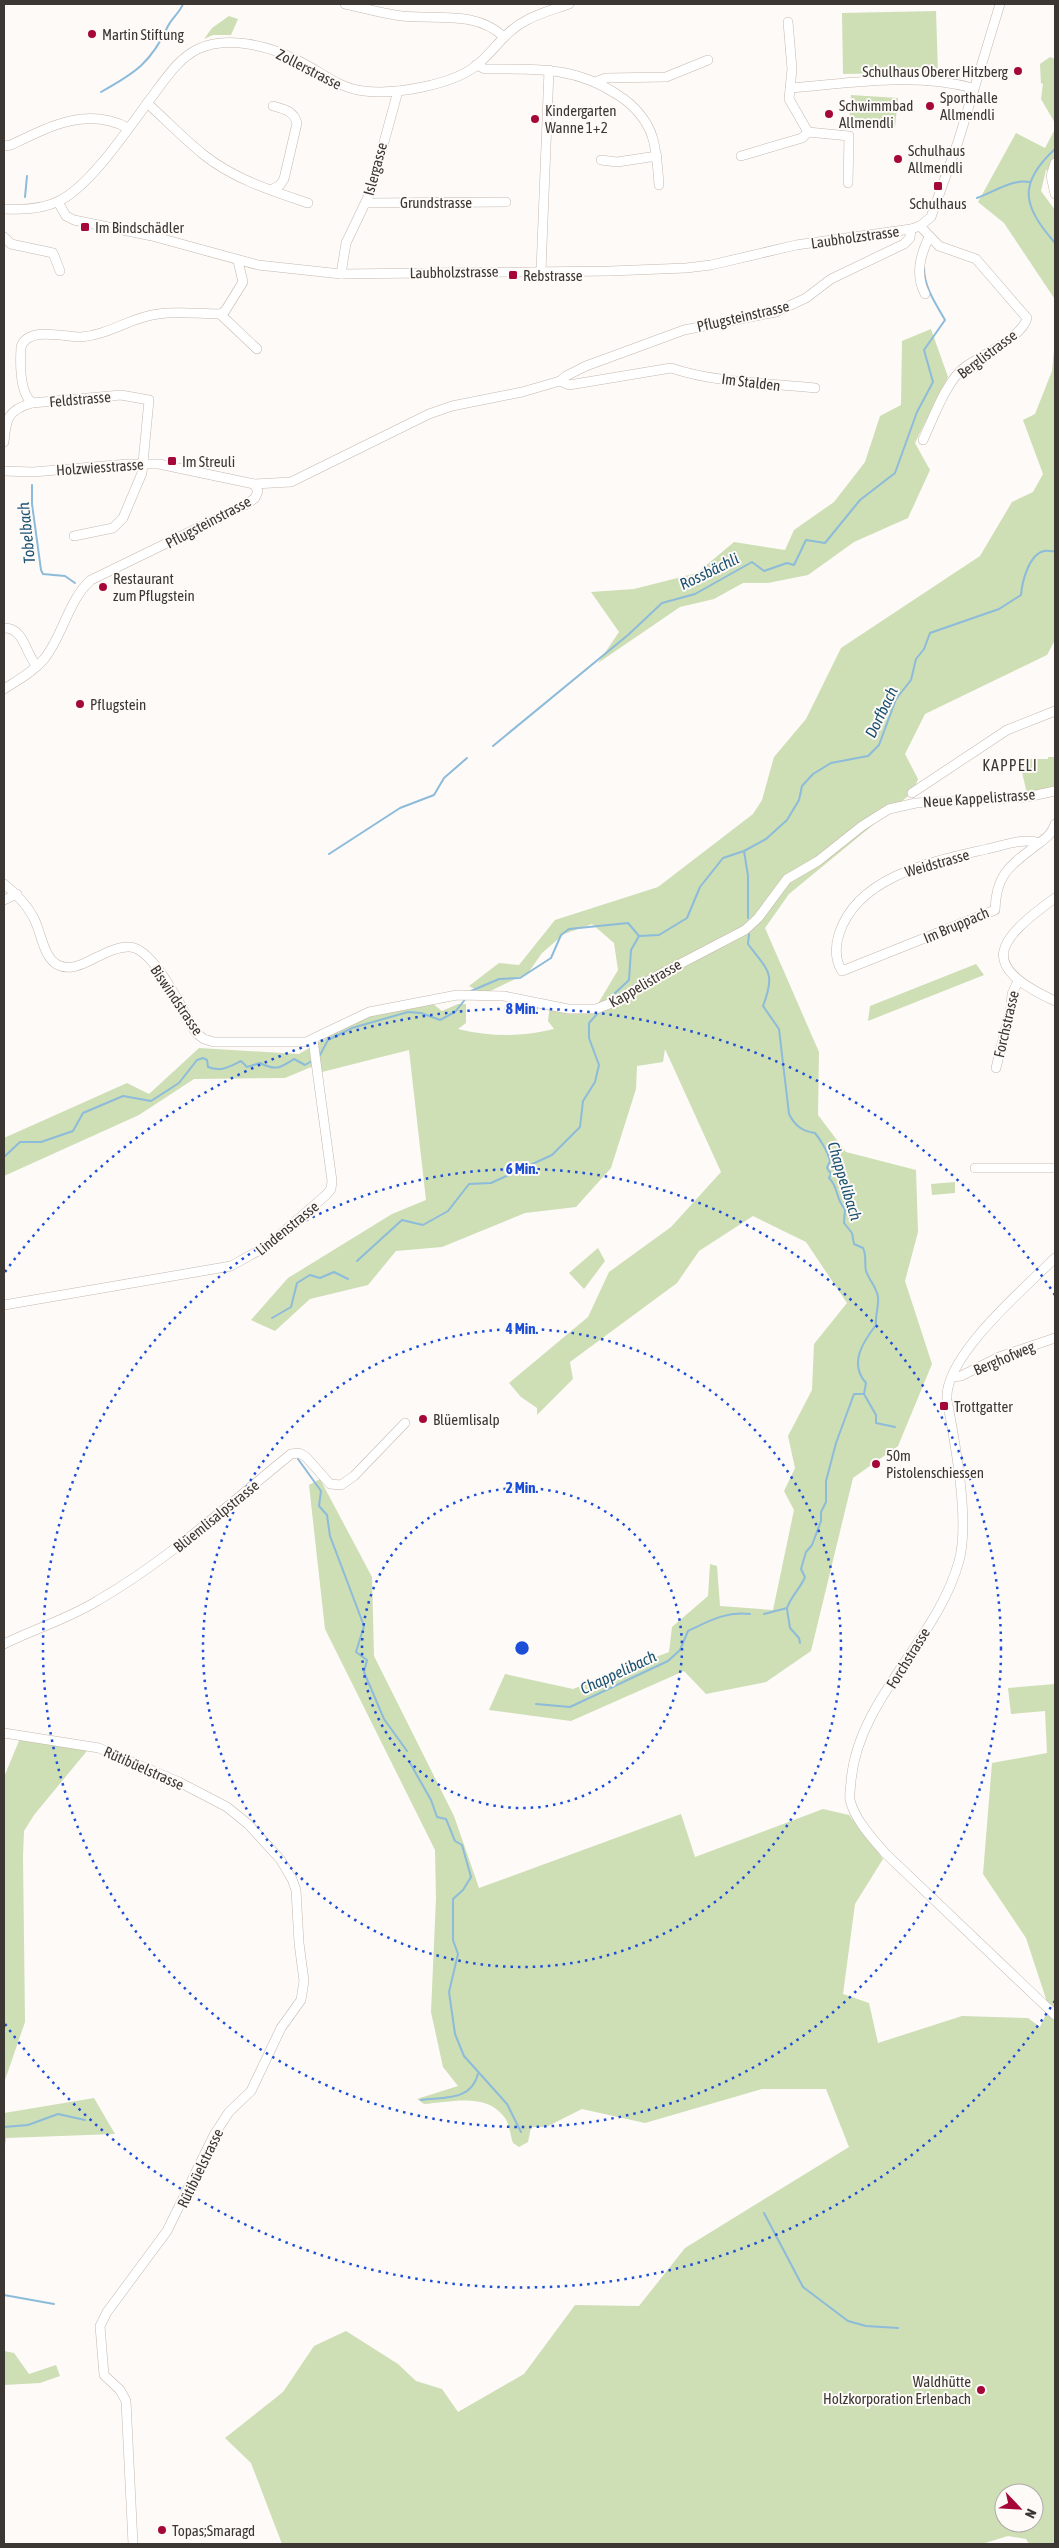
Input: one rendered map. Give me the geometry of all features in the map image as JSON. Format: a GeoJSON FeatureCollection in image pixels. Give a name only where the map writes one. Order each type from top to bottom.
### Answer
{"type":"FeatureCollection","features":[{"type":"Feature","properties":{"kind":"street"},"geometry":{"type":"LineString","coordinates":[[346,4],[401,16],[477,20],[496,29],[504,37]]}},
{"type":"Feature","properties":{"kind":"street","name":"Zollerstrasse"},"geometry":{"type":"LineString","coordinates":[[4,209],[25,209],[58,202],[78,188],[102,163],[178,64],[198,49],[218,43],[243,44],[272,50],[298,60],[332,82],[348,88],[366,91],[398,90],[449,80],[476,65],[504,37],[526,20],[569,4]]}},
{"type":"Feature","properties":{"kind":"street","name":"Pflugsteinstrasse"},"geometry":{"type":"LineString","coordinates":[[4,689],[37,666],[51,649],[88,583],[247,504],[255,498],[258,491],[254,484],[295,481],[429,414],[452,406],[522,392],[560,382],[566,376],[586,366],[684,330],[732,322],[793,305],[831,278],[904,244],[916,228],[931,217],[1000,4]]}},
{"type":"Feature","properties":{"kind":"street"},"geometry":{"type":"LineString","coordinates":[[788,22],[792,69],[790,99],[808,132]]}},
{"type":"Feature","properties":{"kind":"street"},"geometry":{"type":"LineString","coordinates":[[598,81],[606,78],[666,77],[708,60]]}},
{"type":"Feature","properties":{"kind":"street"},"geometry":{"type":"LineString","coordinates":[[476,65],[485,69],[549,70],[598,81],[626,100],[640,113],[653,137],[659,185]]}},
{"type":"Feature","properties":{"kind":"street"},"geometry":{"type":"LineString","coordinates":[[541,271],[549,70]]}},
{"type":"Feature","properties":{"kind":"street"},"geometry":{"type":"LineString","coordinates":[[791,88],[885,79],[958,84],[974,88]]}},
{"type":"Feature","properties":{"kind":"street","name":"Islergasse"},"geometry":{"type":"LineString","coordinates":[[340,274],[346,244],[366,202],[398,90]]}},
{"type":"Feature","properties":{"kind":"street"},"geometry":{"type":"LineString","coordinates":[[147,103],[204,155],[228,171],[271,190],[308,203]]}},
{"type":"Feature","properties":{"kind":"street"},"geometry":{"type":"LineString","coordinates":[[271,190],[280,185],[284,178],[296,123],[295,117],[288,111],[273,106]]}},
{"type":"Feature","properties":{"kind":"street"},"geometry":{"type":"LineString","coordinates":[[4,146],[11,145],[66,120],[80,117],[118,123],[128,128]]}},
{"type":"Feature","properties":{"kind":"street"},"geometry":{"type":"LineString","coordinates":[[741,156],[802,138],[808,132]]}},
{"type":"Feature","properties":{"kind":"street"},"geometry":{"type":"LineString","coordinates":[[808,132],[849,136],[848,183]]}},
{"type":"Feature","properties":{"kind":"street"},"geometry":{"type":"LineString","coordinates":[[601,160],[617,162],[656,156]]}},
{"type":"Feature","properties":{"kind":"street"},"geometry":{"type":"LineString","coordinates":[[1055,163],[1051,176],[1055,194]]}},
{"type":"Feature","properties":{"kind":"street","name":"Laubholzstrasse"},"geometry":{"type":"LineString","coordinates":[[58,202],[66,216],[74,220],[152,236],[238,261],[282,269],[340,274],[686,268],[711,265],[796,245],[916,228]]}},
{"type":"Feature","properties":{"kind":"street","name":"Grundstrasse"},"geometry":{"type":"LineString","coordinates":[[366,202],[506,202]]}},
{"type":"Feature","properties":{"kind":"street","name":"Berglistrasse"},"geometry":{"type":"LineString","coordinates":[[916,228],[939,246],[976,259],[1027,318],[1025,325],[1013,336],[964,368],[954,379],[923,440]]}},
{"type":"Feature","properties":{"kind":"street"},"geometry":{"type":"LineString","coordinates":[[4,237],[11,244],[53,253],[60,271]]}},
{"type":"Feature","properties":{"kind":"street"},"geometry":{"type":"LineString","coordinates":[[926,294],[921,285],[920,258],[929,237]]}},
{"type":"Feature","properties":{"kind":"street"},"geometry":{"type":"LineString","coordinates":[[238,261],[243,282],[225,311],[220,314],[257,349]]}},
{"type":"Feature","properties":{"kind":"street","name":"Feldstrasse"},"geometry":{"type":"LineString","coordinates":[[142,464],[149,400],[121,395],[32,403],[27,398],[21,369],[21,347],[28,338],[43,335],[92,335],[144,316],[160,314],[220,314]]}},
{"type":"Feature","properties":{"kind":"street","name":"Pflugsteinstrasse"},"geometry":{"type":"LineString","coordinates":[[560,382],[569,385],[622,377],[662,368],[671,368],[686,374]]}},
{"type":"Feature","properties":{"kind":"street","name":"Im Stalden"},"geometry":{"type":"LineString","coordinates":[[686,374],[780,386],[815,388]]}},
{"type":"Feature","properties":{"kind":"street"},"geometry":{"type":"LineString","coordinates":[[4,442],[6,424],[10,414],[18,407],[32,403]]}},
{"type":"Feature","properties":{"kind":"street"},"geometry":{"type":"LineString","coordinates":[[74,536],[113,528],[122,520],[142,473],[142,464]]}},
{"type":"Feature","properties":{"kind":"street","name":"Holzwiesstrasse"},"geometry":{"type":"LineString","coordinates":[[4,471],[33,472],[142,464],[167,465],[254,484]]}},
{"type":"Feature","properties":{"kind":"street"},"geometry":{"type":"LineString","coordinates":[[4,628],[16,631],[28,656],[37,666]]}},
{"type":"Feature","properties":{"kind":"street"},"geometry":{"type":"LineString","coordinates":[[912,792],[1006,730],[1055,711]]}},
{"type":"Feature","properties":{"kind":"street","name":"Neue Kappelistrasse"},"geometry":{"type":"LineString","coordinates":[[902,804],[1026,797],[1055,791]]}},
{"type":"Feature","properties":{"kind":"street","name":"Kappelistrasse"},"geometry":{"type":"LineString","coordinates":[[313,1040],[369,1012],[463,995],[504,996],[577,1010],[591,1010],[606,1006],[688,959],[745,930],[758,918],[787,880],[818,861],[877,816],[902,804]]}},
{"type":"Feature","properties":{"kind":"street","name":"Im Bruppach"},"geometry":{"type":"LineString","coordinates":[[842,971],[995,910],[995,894],[1005,871],[1052,833],[1055,824]]}},
{"type":"Feature","properties":{"kind":"street","name":"Weidstrasse"},"geometry":{"type":"LineString","coordinates":[[842,971],[838,966],[836,946],[840,929],[854,909],[876,888],[899,873],[926,864],[1028,840],[1039,843]]}},
{"type":"Feature","properties":{"kind":"street","name":"Biswindstrasse"},"geometry":{"type":"LineString","coordinates":[[4,884],[17,894],[33,916],[48,953],[58,964],[68,968],[78,966],[119,948],[131,947],[144,952],[155,965],[196,1033],[204,1040],[214,1042],[296,1043],[313,1040]]}},
{"type":"Feature","properties":{"kind":"street"},"geometry":{"type":"LineString","coordinates":[[4,900],[17,894]]}},
{"type":"Feature","properties":{"kind":"street","name":"Forchstrasse"},"geometry":{"type":"LineString","coordinates":[[1055,898],[1016,930],[1005,946],[1004,962],[1018,981],[1055,1001]]}},
{"type":"Feature","properties":{"kind":"street","name":"Forchstrasse"},"geometry":{"type":"LineString","coordinates":[[996,1068],[1012,1007],[1012,994],[1018,981]]}},
{"type":"Feature","properties":{"kind":"street","name":"Lindenstrasse"},"geometry":{"type":"LineString","coordinates":[[4,1305],[231,1266],[267,1246],[313,1208],[330,1189],[332,1182],[313,1040]]}},
{"type":"Feature","properties":{"kind":"street"},"geometry":{"type":"LineString","coordinates":[[975,1168],[1055,1168]]}},
{"type":"Feature","properties":{"kind":"street","name":"Forchstrasse"},"geometry":{"type":"LineString","coordinates":[[1055,1258],[984,1329],[952,1377],[946,1394],[960,1501],[962,1541],[958,1563],[933,1617],[864,1729],[854,1763],[850,1799],[864,1828],[885,1854],[1055,2015]]}},
{"type":"Feature","properties":{"kind":"street","name":"Berghofweg"},"geometry":{"type":"LineString","coordinates":[[952,1377],[961,1376],[999,1357],[1055,1338]]}},
{"type":"Feature","properties":{"kind":"street","name":"Blüemlisalpstrasse"},"geometry":{"type":"LineString","coordinates":[[4,1644],[95,1603],[132,1580],[188,1540],[291,1454],[299,1452],[306,1457],[330,1484],[340,1485],[354,1476],[405,1423]]}},
{"type":"Feature","properties":{"kind":"street","name":"Rütibüelstrasse"},"geometry":{"type":"LineString","coordinates":[[4,1733],[100,1748],[179,1782],[226,1807],[248,1824],[280,1859],[296,1890],[299,1943],[304,1981],[301,2000],[281,2028],[251,2091],[230,2112],[214,2135],[167,2231],[106,2312],[98,2330],[104,2375],[120,2390],[126,2401],[134,2544]]}},
{"type":"Feature","properties":{"kind":"green space"},"geometry":{"type":"Polygon","coordinates":[[[936,11],[938,72],[843,74],[842,13],[936,11]]]}},
{"type":"Feature","properties":{"kind":"green space"},"geometry":{"type":"Polygon","coordinates":[[[229,16],[238,19],[231,35],[213,35],[204,39],[212,28],[229,16]]]}},
{"type":"Feature","properties":{"kind":"green space"},"geometry":{"type":"Polygon","coordinates":[[[1050,57],[1055,59],[1055,123],[1041,99],[1043,83],[1041,84],[1040,64],[1050,57]]]}},
{"type":"Feature","properties":{"kind":"green space"},"geometry":{"type":"Polygon","coordinates":[[[851,95],[898,98],[895,127],[849,124],[851,95]]]}},
{"type":"Feature","properties":{"kind":"green space"},"geometry":{"type":"Polygon","coordinates":[[[1055,129],[1055,172],[1046,170],[1041,191],[1055,210],[1055,303],[1054,298],[1004,223],[978,202],[1016,133],[1045,148],[1055,129]]]}},
{"type":"Feature","properties":{"kind":"green space"},"geometry":{"type":"Polygon","coordinates":[[[931,329],[948,377],[915,443],[930,470],[908,518],[854,542],[808,575],[768,583],[743,583],[714,599],[680,607],[598,663],[619,632],[591,592],[634,589],[697,573],[734,542],[785,550],[794,530],[834,502],[865,462],[880,416],[901,405],[902,341],[931,329]]]}},
{"type":"Feature","properties":{"kind":"green space"},"geometry":{"type":"Polygon","coordinates":[[[1055,340],[1055,640],[1047,655],[925,714],[905,754],[918,779],[913,792],[789,894],[765,928],[819,1052],[818,1115],[846,1152],[916,1170],[918,1232],[905,1281],[932,1364],[898,1446],[853,1478],[811,1651],[766,1682],[706,1694],[684,1671],[571,1721],[489,1710],[505,1674],[573,1689],[669,1652],[672,1627],[708,1596],[710,1564],[717,1566],[720,1606],[773,1610],[794,1510],[784,1491],[795,1468],[788,1436],[812,1390],[814,1344],[847,1303],[806,1242],[753,1216],[699,1251],[677,1283],[570,1362],[573,1379],[537,1415],[537,1408],[521,1397],[509,1383],[588,1317],[609,1272],[671,1227],[721,1172],[665,1049],[663,1062],[637,1066],[636,1089],[611,1168],[576,1207],[525,1213],[442,1247],[396,1251],[368,1285],[310,1299],[275,1331],[251,1320],[288,1278],[392,1214],[426,1200],[409,1050],[318,1073],[316,1065],[285,1078],[194,1079],[139,1115],[4,1176],[4,1138],[127,1083],[149,1094],[199,1048],[299,1054],[355,1021],[384,1012],[433,1004],[442,1011],[458,1004],[466,1004],[466,1023],[458,1029],[483,1034],[530,1034],[554,1029],[548,1021],[550,1004],[596,1007],[618,970],[614,943],[592,924],[564,934],[542,953],[528,973],[484,994],[469,986],[499,963],[519,965],[555,920],[658,887],[753,814],[762,800],[774,757],[806,719],[841,648],[980,556],[1012,502],[1033,492],[1043,474],[1023,420],[1035,414],[1052,371],[1055,340]]]}},
{"type":"Feature","properties":{"kind":"green space"},"geometry":{"type":"Polygon","coordinates":[[[1048,757],[1055,757],[1055,789],[1027,794],[1019,759],[1048,759],[1048,757]]]}},
{"type":"Feature","properties":{"kind":"green space"},"geometry":{"type":"Polygon","coordinates":[[[976,964],[984,975],[868,1021],[870,1006],[976,964]]]}},
{"type":"Feature","properties":{"kind":"green space"},"geometry":{"type":"Polygon","coordinates":[[[955,1182],[955,1193],[932,1195],[931,1184],[955,1182]]]}},
{"type":"Feature","properties":{"kind":"green space"},"geometry":{"type":"Polygon","coordinates":[[[598,1248],[605,1261],[584,1289],[569,1273],[598,1248]]]}},
{"type":"Feature","properties":{"kind":"green space"},"geometry":{"type":"Polygon","coordinates":[[[320,1479],[372,1577],[374,1656],[454,1816],[479,1888],[681,1814],[695,1857],[823,1809],[849,1815],[883,1859],[855,1904],[843,1994],[869,2003],[878,2043],[962,2016],[1028,2018],[1040,2027],[1049,2008],[1026,1938],[983,1874],[992,1763],[1047,1753],[1045,1711],[1011,1714],[1008,1688],[1055,1684],[1055,2544],[1029,2544],[1026,2539],[1008,2536],[982,2544],[282,2544],[251,2463],[225,2438],[283,2392],[314,2346],[346,2331],[398,2364],[416,2381],[442,2389],[458,2412],[524,2374],[575,2305],[639,2306],[685,2248],[849,2147],[826,2089],[762,2089],[645,2123],[582,2109],[546,2127],[531,2127],[528,2142],[519,2147],[513,2143],[505,2118],[488,2105],[468,2100],[424,2104],[417,2099],[458,2086],[443,2067],[431,2012],[436,1898],[435,1850],[325,1629],[309,1485],[320,1479]]]}},
{"type":"Feature","properties":{"kind":"green space"},"geometry":{"type":"Polygon","coordinates":[[[21,1736],[91,1746],[34,1815],[24,1831],[25,2022],[4,2083],[4,1777],[21,1736]]]}},
{"type":"Feature","properties":{"kind":"green space"},"geometry":{"type":"Polygon","coordinates":[[[94,2098],[115,2134],[6,2138],[4,2153],[4,2113],[94,2098]]]}},
{"type":"Feature","properties":{"kind":"green space"},"geometry":{"type":"Polygon","coordinates":[[[4,2351],[14,2353],[29,2374],[56,2365],[60,2376],[40,2383],[4,2385],[4,2351]]]}},
{"type":"Feature","properties":{"kind":"waterway","name":"Tobelbach"},"geometry":{"type":"LineString","coordinates":[[101,92],[133,73],[141,66],[162,39],[183,4]]}},
{"type":"Feature","properties":{"kind":"waterway","name":"Dorfbach"},"geometry":{"type":"LineString","coordinates":[[1055,149],[1034,173],[1029,195],[1036,218],[1055,243]]}},
{"type":"Feature","properties":{"kind":"waterway","name":"Tobelbach"},"geometry":{"type":"LineString","coordinates":[[25,197],[27,176]]}},
{"type":"Feature","properties":{"kind":"waterway","name":"Rossbächli"},"geometry":{"type":"LineString","coordinates":[[977,198],[1016,182],[1029,182]]}},
{"type":"Feature","properties":{"kind":"waterway","name":"Rossbächli"},"geometry":{"type":"LineString","coordinates":[[493,746],[628,635],[662,603],[695,594],[752,562],[764,571],[787,563],[794,565],[806,540],[825,543],[860,500],[895,473],[917,412],[933,382],[924,350],[945,320],[928,289],[924,268]]}},
{"type":"Feature","properties":{"kind":"waterway","name":"Tobelbach"},"geometry":{"type":"LineString","coordinates":[[32,485],[32,504],[41,570],[43,574],[65,576],[75,583]]}},
{"type":"Feature","properties":{"kind":"waterway","name":"Dorfbach"},"geometry":{"type":"LineString","coordinates":[[471,991],[499,979],[520,978],[551,958],[561,935],[569,929],[628,923],[639,936],[659,935],[687,918],[700,887],[723,858],[744,851],[766,839],[787,820],[799,800],[802,786],[813,774],[831,763],[868,756],[879,745],[896,699],[911,680],[916,659],[924,649],[930,633],[999,609],[1021,595],[1027,569],[1034,557],[1044,551],[1055,551]]}},
{"type":"Feature","properties":{"kind":"waterway"},"geometry":{"type":"LineString","coordinates":[[329,854],[400,808],[434,795],[444,778],[467,758]]}},
{"type":"Feature","properties":{"kind":"waterway","name":"Chappelibach"},"geometry":{"type":"LineString","coordinates":[[744,851],[748,876],[748,918]]}},
{"type":"Feature","properties":{"kind":"waterway","name":"Chappelibach"},"geometry":{"type":"LineString","coordinates":[[749,934],[748,944],[768,972],[769,986],[763,1006],[779,1029],[789,1114],[799,1127],[815,1133],[826,1150],[830,1161],[827,1168],[831,1174],[829,1178],[845,1209],[844,1223],[852,1233],[854,1244],[863,1248],[866,1271],[878,1297],[876,1325],[866,1339],[859,1354],[858,1368],[866,1383],[864,1394],[854,1394],[836,1443],[826,1481],[826,1502],[821,1512],[821,1521],[812,1545],[806,1552],[801,1569],[805,1577],[787,1608],[764,1614]]}},
{"type":"Feature","properties":{"kind":"waterway"},"geometry":{"type":"LineString","coordinates":[[613,995],[629,980],[631,950],[639,936]]}},
{"type":"Feature","properties":{"kind":"waterway"},"geometry":{"type":"LineString","coordinates":[[320,1055],[328,1040],[352,1028],[408,1012],[421,1013],[440,1020],[455,1012],[467,997]]}},
{"type":"Feature","properties":{"kind":"waterway"},"geometry":{"type":"LineString","coordinates":[[357,1261],[402,1220],[423,1225],[448,1211],[469,1184],[491,1183],[552,1155],[580,1127],[583,1101],[595,1082],[599,1065],[589,1038],[589,1023],[598,1013]]}},
{"type":"Feature","properties":{"kind":"waterway"},"geometry":{"type":"LineString","coordinates":[[4,1157],[20,1142],[41,1142],[73,1131],[83,1113],[123,1096],[151,1101],[179,1083],[197,1060],[203,1058],[207,1060],[208,1067],[217,1069],[229,1067],[241,1061],[247,1067],[260,1063],[274,1068],[294,1059],[305,1065],[312,1061]]}},
{"type":"Feature","properties":{"kind":"waterway"},"geometry":{"type":"LineString","coordinates":[[272,1318],[291,1307],[297,1283],[310,1275],[320,1278],[334,1272],[348,1279]]}},
{"type":"Feature","properties":{"kind":"waterway"},"geometry":{"type":"LineString","coordinates":[[864,1394],[876,1415],[876,1423],[895,1427]]}},
{"type":"Feature","properties":{"kind":"waterway"},"geometry":{"type":"LineString","coordinates":[[298,1459],[321,1491],[319,1506],[327,1515],[330,1536],[364,1626],[356,1652],[367,1660],[364,1672],[384,1719],[407,1751]]}},
{"type":"Feature","properties":{"kind":"waterway"},"geometry":{"type":"LineString","coordinates":[[787,1609],[790,1628],[799,1638],[800,1643]]}},
{"type":"Feature","properties":{"kind":"waterway","name":"Chappelibach"},"geometry":{"type":"LineString","coordinates":[[536,1704],[570,1707],[668,1661],[680,1650],[688,1631],[725,1615],[750,1614]]}},
{"type":"Feature","properties":{"kind":"waterway"},"geometry":{"type":"LineString","coordinates":[[410,1763],[431,1800],[437,1817],[446,1819],[455,1841],[462,1845],[471,1877],[463,1890],[453,1899],[453,1940],[458,1954],[449,1992],[455,2034],[464,2056],[507,2104],[521,2132]]}},
{"type":"Feature","properties":{"kind":"waterway"},"geometry":{"type":"LineString","coordinates":[[421,2100],[448,2098],[463,2093],[475,2083],[478,2074]]}},
{"type":"Feature","properties":{"kind":"waterway"},"geometry":{"type":"LineString","coordinates":[[4,2127],[28,2125],[58,2114],[85,2120]]}},
{"type":"Feature","properties":{"kind":"waterway"},"geometry":{"type":"LineString","coordinates":[[764,2213],[803,2287],[848,2321],[866,2326],[898,2328]]}},
{"type":"Feature","properties":{"kind":"waterway"},"geometry":{"type":"LineString","coordinates":[[4,2295],[54,2304]]}},
{"type":"Feature","properties":{"kind":"place","name":"Martin Stiftung"},"geometry":{"type":"Point","coordinates":[92,34]}},
{"type":"Feature","properties":{"kind":"place","name":"Schulhaus Oberer Hitzberg"},"geometry":{"type":"Point","coordinates":[1018,71]}},
{"type":"Feature","properties":{"kind":"place","name":"Sporthalle Allmendli"},"geometry":{"type":"Point","coordinates":[930,106]}},
{"type":"Feature","properties":{"kind":"place","name":"Schwimmbad Allmendli"},"geometry":{"type":"Point","coordinates":[829,114]}},
{"type":"Feature","properties":{"kind":"place","name":"Kindergarten Wanne 1+2"},"geometry":{"type":"Point","coordinates":[535,119]}},
{"type":"Feature","properties":{"kind":"place","name":"Schulhaus Allmendli"},"geometry":{"type":"Point","coordinates":[898,159]}},
{"type":"Feature","properties":{"kind":"place","name":"Schulhaus"},"geometry":{"type":"Point","coordinates":[938,186]}},
{"type":"Feature","properties":{"kind":"place","name":"Im Bindschädler"},"geometry":{"type":"Point","coordinates":[85,227]}},
{"type":"Feature","properties":{"kind":"place","name":"Rebstrasse"},"geometry":{"type":"Point","coordinates":[513,275]}},
{"type":"Feature","properties":{"kind":"place","name":"Im Streuli"},"geometry":{"type":"Point","coordinates":[172,461]}},
{"type":"Feature","properties":{"kind":"place","name":"Restaurant zum Pflugstein"},"geometry":{"type":"Point","coordinates":[103,587]}},
{"type":"Feature","properties":{"kind":"place","name":"Pflugstein"},"geometry":{"type":"Point","coordinates":[80,704]}},
{"type":"Feature","properties":{"kind":"place","name":"Trottgatter"},"geometry":{"type":"Point","coordinates":[944,1406]}},
{"type":"Feature","properties":{"kind":"place","name":"Blüemlisalp"},"geometry":{"type":"Point","coordinates":[423,1419]}},
{"type":"Feature","properties":{"kind":"place","name":"50m Pistolenschiessen"},"geometry":{"type":"Point","coordinates":[876,1464]}},
{"type":"Feature","properties":{"kind":"place","name":"Waldhütte Holzkorporation Erlenbach"},"geometry":{"type":"Point","coordinates":[981,2390]}},
{"type":"Feature","properties":{"kind":"place","name":"Topas;Smaragd"},"geometry":{"type":"Point","coordinates":[162,2530]}},
{"type":"Feature","properties":{"kind":"district","name":"KAPPELI"},"geometry":{"type":"Point","coordinates":[1010,765]}}]}
